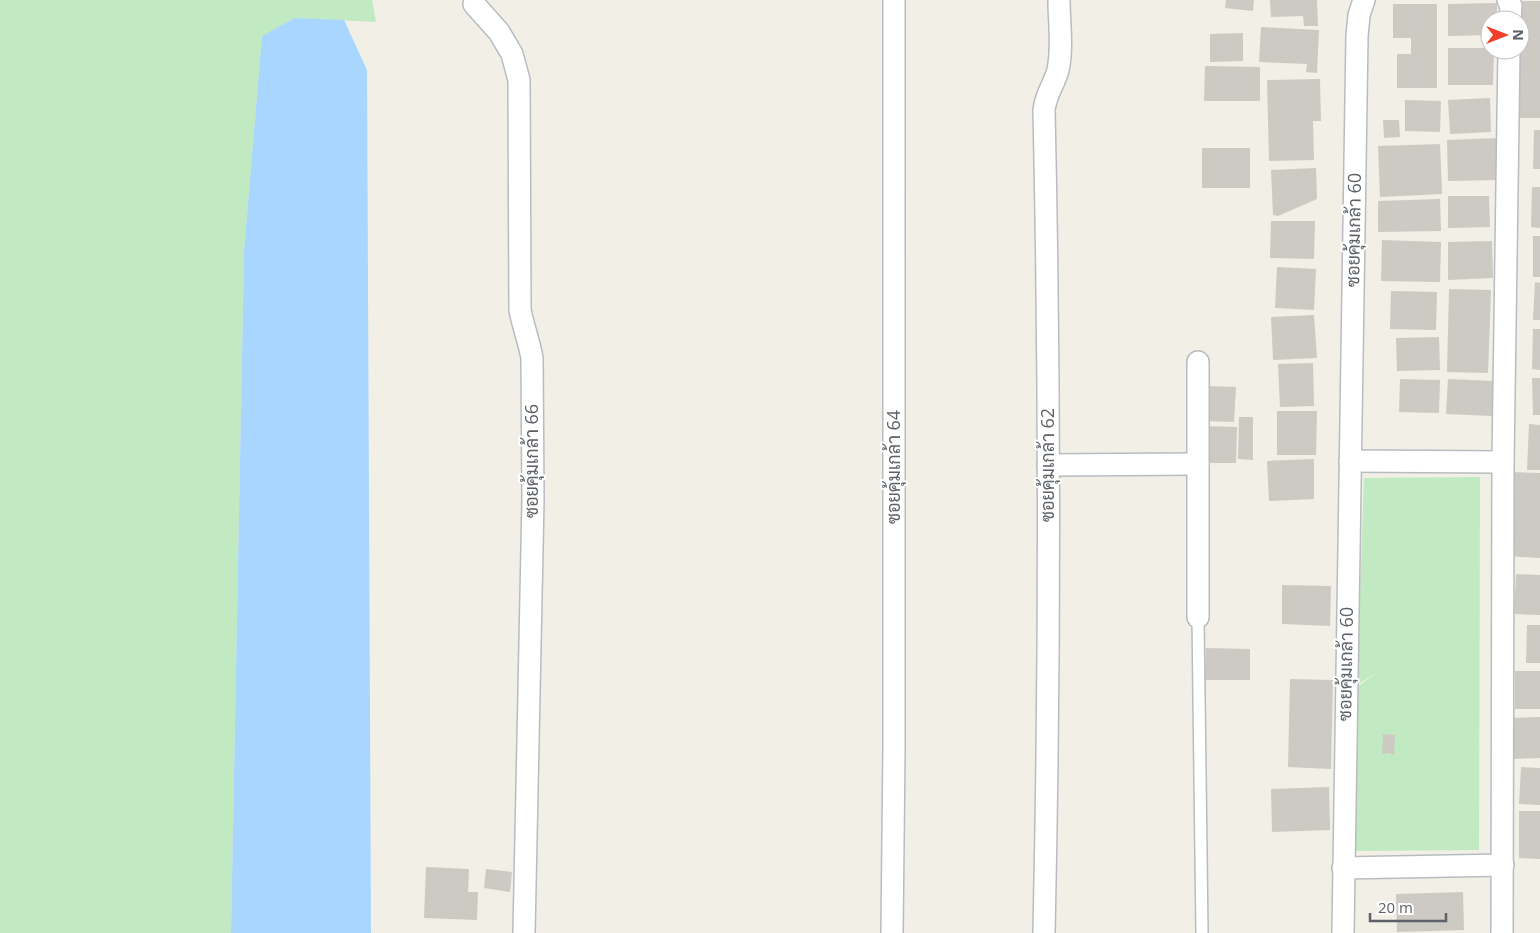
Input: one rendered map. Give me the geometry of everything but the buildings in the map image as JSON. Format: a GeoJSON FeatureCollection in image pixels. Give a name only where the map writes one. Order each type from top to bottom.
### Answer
{"type":"FeatureCollection","features":[{"type":"Feature","properties":{"kind":"street","name":"ซอยคุ้มเกล้า 64"},"geometry":{"type":"LineString","coordinates":[[892,933],[894,748],[894,0]]}},
{"type":"Feature","properties":{"kind":"street","name":"ซอยคุ้มเกล้า 62"},"geometry":{"type":"LineString","coordinates":[[1044,933],[1048,743],[1048,465],[1044,110],[1046,98],[1057,73],[1060,53],[1059,0]]}},
{"type":"Feature","properties":{"kind":"street","name":"ซอยคุ้มเกล้า 60"},"geometry":{"type":"LineString","coordinates":[[1343,933],[1357,36],[1359,15],[1364,0]]}},
{"type":"Feature","properties":{"kind":"street","name":"ซอยคุ้มเกล้า 66"},"geometry":{"type":"LineString","coordinates":[[474,4],[499,32],[512,54],[519,80],[520,310],[523,329],[530,345],[532,358],[533,500],[524,933]]}},
{"type":"Feature","properties":{"kind":"street"},"geometry":{"type":"LineString","coordinates":[[1502,933],[1503,462],[1510,60]]}},
{"type":"Feature","properties":{"kind":"street"},"geometry":{"type":"LineString","coordinates":[[1198,362],[1198,617]]}},
{"type":"Feature","properties":{"kind":"street"},"geometry":{"type":"LineString","coordinates":[[1350,461],[1503,462]]}},
{"type":"Feature","properties":{"kind":"street"},"geometry":{"type":"LineString","coordinates":[[1048,465],[1198,464]]}},
{"type":"Feature","properties":{"kind":"street"},"geometry":{"type":"LineString","coordinates":[[1343,868],[1503,865]]}},
{"type":"Feature","properties":{"kind":"lane"},"geometry":{"type":"LineString","coordinates":[[1198,617],[1202,933]]}},
{"type":"Feature","properties":{"kind":"green space"},"geometry":{"type":"Polygon","coordinates":[[[0,0],[372,0],[376,22],[295,18],[262,37],[244,252],[231,933],[0,933],[0,0]]]}},
{"type":"Feature","properties":{"kind":"green space"},"geometry":{"type":"Polygon","coordinates":[[[1480,477],[1479,850],[1354,851],[1356,688],[1377,672],[1357,685],[1364,478],[1480,477]]]}},
{"type":"Feature","properties":{"kind":"water"},"geometry":{"type":"Polygon","coordinates":[[[295,18],[344,20],[367,70],[371,933],[231,933],[244,252],[262,36],[295,18]]]}}]}
